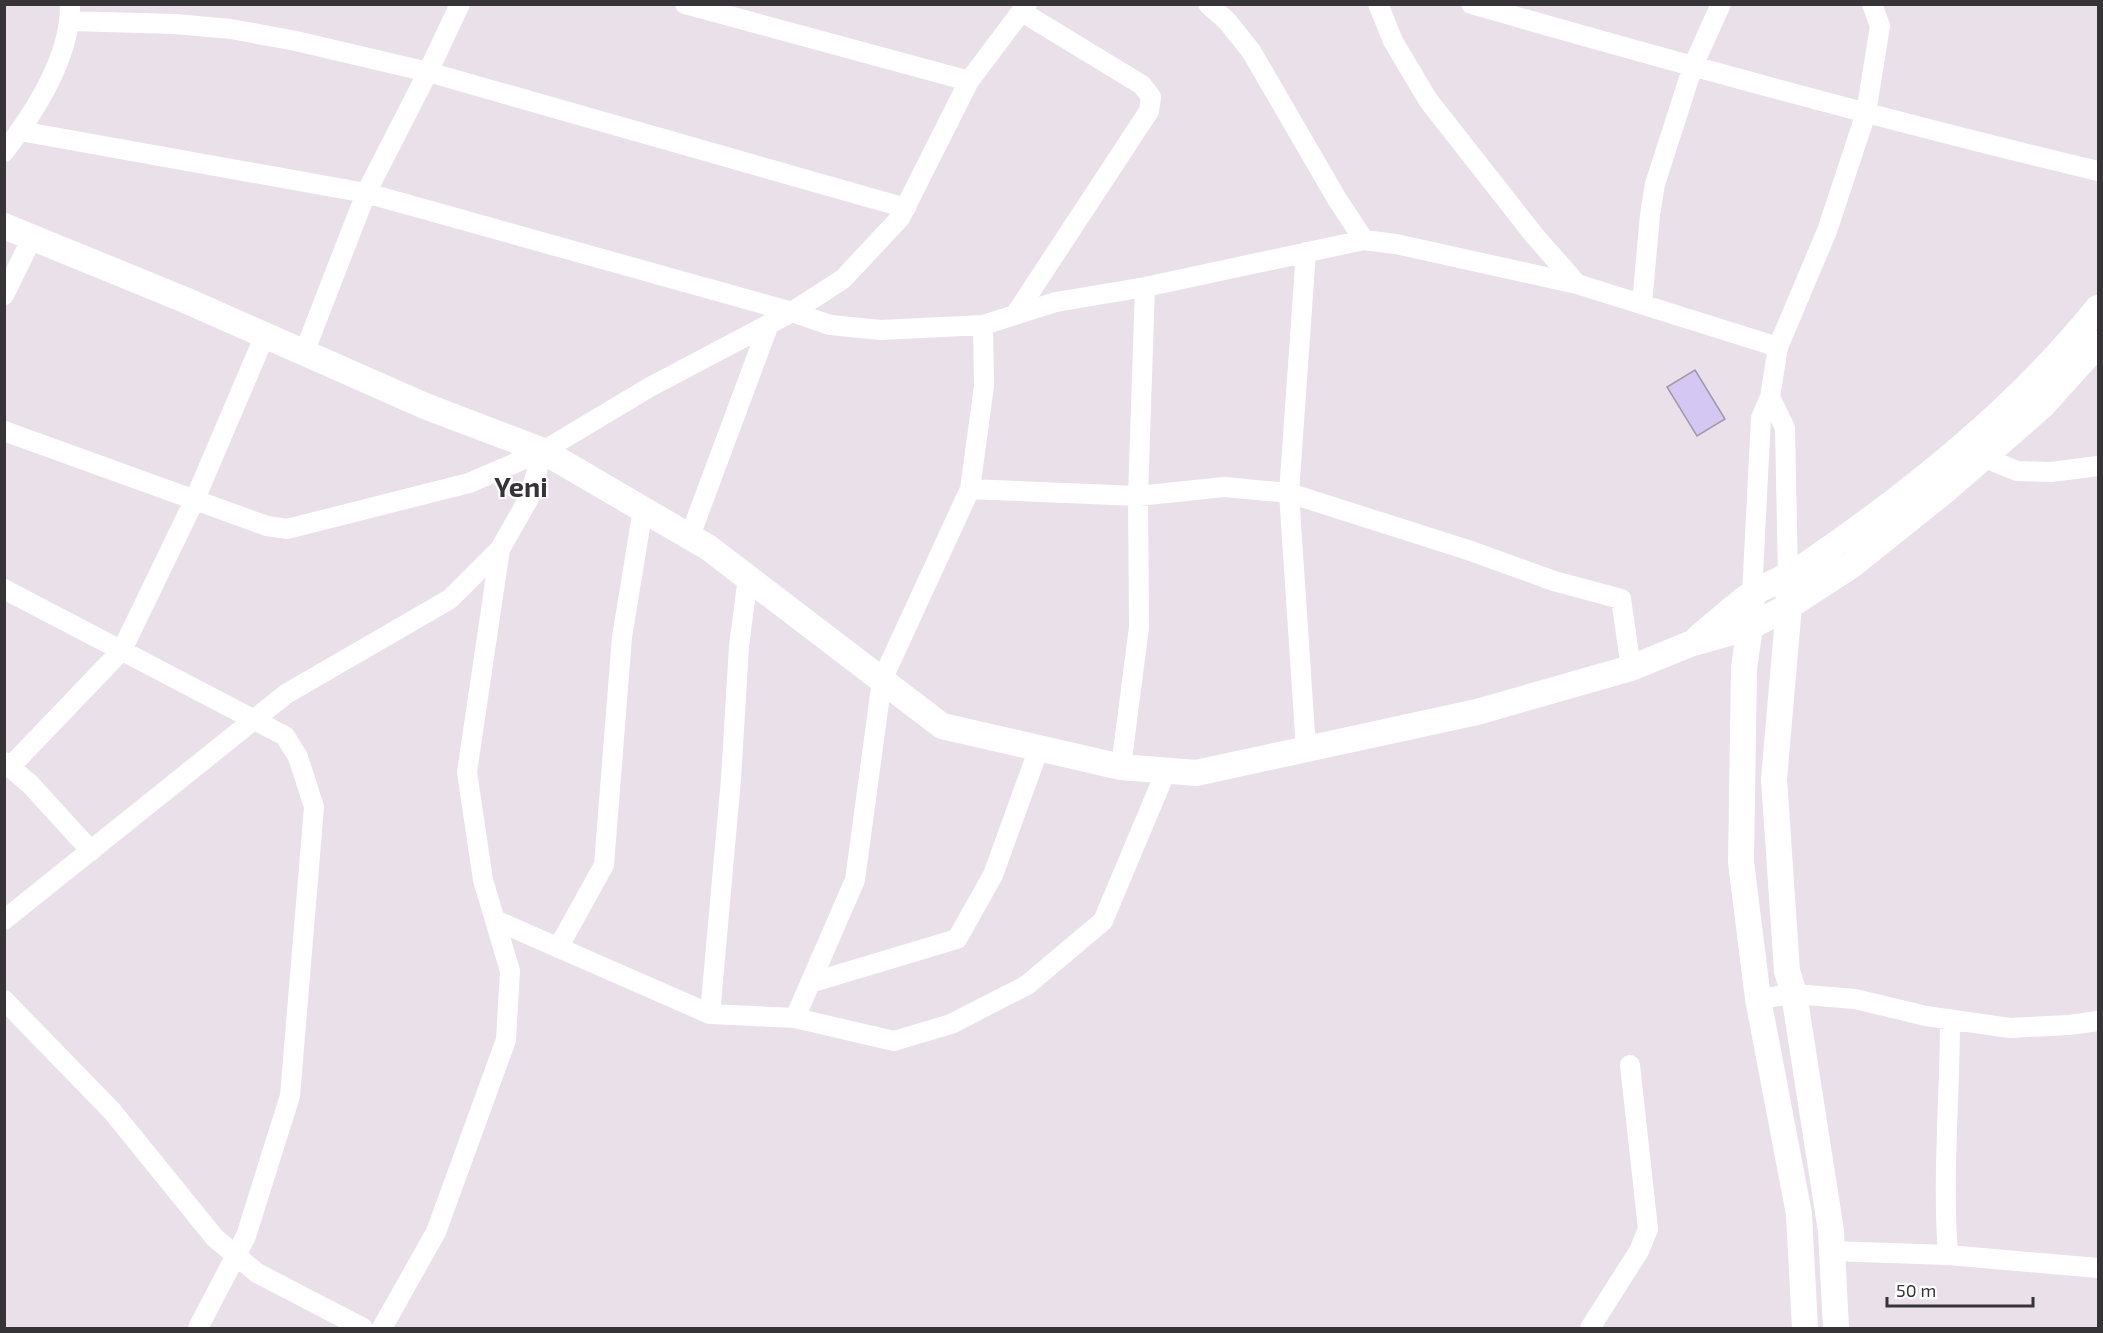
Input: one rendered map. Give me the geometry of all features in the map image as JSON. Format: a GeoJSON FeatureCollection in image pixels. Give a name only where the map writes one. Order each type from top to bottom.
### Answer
{"type":"FeatureCollection","features":[{"type":"Feature","properties":{"kind":"street"},"geometry":{"type":"LineString","coordinates":[[304,352],[366,193],[429,72],[460,4]]}},
{"type":"Feature","properties":{"kind":"street"},"geometry":{"type":"LineString","coordinates":[[686,4],[752,13],[969,81]]}},
{"type":"Feature","properties":{"kind":"street"},"geometry":{"type":"LineString","coordinates":[[1378,4],[1392,41],[1428,100],[1534,235],[1577,284]]}},
{"type":"Feature","properties":{"kind":"street"},"geometry":{"type":"LineString","coordinates":[[1471,4],[1990,146],[2098,171]]}},
{"type":"Feature","properties":{"kind":"street"},"geometry":{"type":"LineString","coordinates":[[1642,304],[1655,184],[1693,66],[1721,4]]}},
{"type":"Feature","properties":{"kind":"street"},"geometry":{"type":"LineString","coordinates":[[1805,1329],[1799,1214],[1758,999],[1741,862],[1744,668],[1750,627],[1761,418],[1770,397],[1778,347],[1827,231],[1866,112],[1880,26],[1872,4]]}},
{"type":"Feature","properties":{"kind":"street"},"geometry":{"type":"LineString","coordinates":[[4,431],[267,526],[286,529],[469,483],[543,452],[650,387],[792,312],[843,279],[900,218],[969,81],[1024,8],[1142,85],[1151,97],[1149,111],[1015,315]]}},
{"type":"Feature","properties":{"kind":"street"},"geometry":{"type":"LineString","coordinates":[[1218,8],[1251,51],[1337,199],[1364,240]]}},
{"type":"Feature","properties":{"kind":"street"},"geometry":{"type":"LineString","coordinates":[[4,152],[20,131],[54,72],[70,13],[231,29],[296,41],[429,72],[906,208]]}},
{"type":"Feature","properties":{"kind":"street"},"geometry":{"type":"LineString","coordinates":[[20,131],[366,193],[792,312],[830,325],[881,330],[983,325],[1056,302],[1144,287],[1364,240],[1396,244],[1577,284],[1778,347]]}},
{"type":"Feature","properties":{"kind":"street"},"geometry":{"type":"LineString","coordinates":[[4,226],[185,300],[425,406],[543,452],[710,548],[942,726],[1121,767],[1196,773],[1476,712],[1631,668],[1690,644],[1750,627],[1789,606],[1852,565],[1947,489],[1972,452],[2021,392],[2071,341],[2098,308]]}},
{"type":"Feature","properties":{"kind":"street"},"geometry":{"type":"LineString","coordinates":[[4,295],[32,238]]}},
{"type":"Feature","properties":{"kind":"street"},"geometry":{"type":"LineString","coordinates":[[1306,252],[1289,493],[1306,749]]}},
{"type":"Feature","properties":{"kind":"street"},"geometry":{"type":"LineString","coordinates":[[1121,767],[1139,627],[1138,496],[1144,287]]}},
{"type":"Feature","properties":{"kind":"street"},"geometry":{"type":"LineString","coordinates":[[690,536],[769,324]]}},
{"type":"Feature","properties":{"kind":"street"},"geometry":{"type":"LineString","coordinates":[[795,1018],[855,880],[882,680],[970,489],[984,386],[983,325]]}},
{"type":"Feature","properties":{"kind":"street"},"geometry":{"type":"LineString","coordinates":[[91,850],[30,784],[7,765],[122,650],[195,499],[265,335]]}},
{"type":"Feature","properties":{"kind":"street"},"geometry":{"type":"LineString","coordinates":[[1690,644],[1752,594],[1788,578],[1889,505],[2042,406],[2098,344]]}},
{"type":"Feature","properties":{"kind":"street"},"geometry":{"type":"LineString","coordinates":[[1770,397],[1785,428],[1789,606],[1774,779],[1787,971],[1794,994],[1831,1231],[1836,1329]]}},
{"type":"Feature","properties":{"kind":"street"},"geometry":{"type":"LineString","coordinates":[[4,920],[286,694],[450,599],[500,549],[528,500],[543,452]]}},
{"type":"Feature","properties":{"kind":"street"},"geometry":{"type":"LineString","coordinates":[[1972,452],[2017,471],[2051,472],[2098,466]]}},
{"type":"Feature","properties":{"kind":"street"},"geometry":{"type":"LineString","coordinates":[[970,489],[1138,496],[1224,487],[1289,493],[1468,550],[1554,581],[1621,599],[1631,668]]}},
{"type":"Feature","properties":{"kind":"street"},"geometry":{"type":"LineString","coordinates":[[558,948],[604,865],[622,637],[644,509]]}},
{"type":"Feature","properties":{"kind":"street"},"geometry":{"type":"LineString","coordinates":[[382,1329],[436,1232],[506,1040],[510,971],[483,880],[467,772],[500,549]]}},
{"type":"Feature","properties":{"kind":"street"},"geometry":{"type":"LineString","coordinates":[[710,1014],[731,779],[739,646],[748,577]]}},
{"type":"Feature","properties":{"kind":"street"},"geometry":{"type":"LineString","coordinates":[[4,589],[285,735],[298,757],[314,807],[290,1096],[246,1236],[198,1329]]}},
{"type":"Feature","properties":{"kind":"street"},"geometry":{"type":"LineString","coordinates":[[810,983],[957,939],[993,875],[1039,748]]}},
{"type":"Feature","properties":{"kind":"street"},"geometry":{"type":"LineString","coordinates":[[495,920],[710,1014],[795,1018],[894,1041],[951,1024],[1027,985],[1103,921],[1166,771]]}},
{"type":"Feature","properties":{"kind":"street"},"geometry":{"type":"LineString","coordinates":[[1758,999],[1794,994],[1855,999],[1926,1016],[2010,1028],[2098,1021]]}},
{"type":"Feature","properties":{"kind":"street"},"geometry":{"type":"LineString","coordinates":[[4,1000],[112,1111],[215,1238],[257,1273],[363,1329]]}},
{"type":"Feature","properties":{"kind":"street"},"geometry":{"type":"LineString","coordinates":[[1948,1255],[1945,1207],[1950,1019]]}},
{"type":"Feature","properties":{"kind":"street"},"geometry":{"type":"LineString","coordinates":[[1590,1329],[1640,1251],[1648,1229],[1630,1065]]}},
{"type":"Feature","properties":{"kind":"street"},"geometry":{"type":"LineString","coordinates":[[1832,1251],[1948,1255],[2098,1268]]}},
{"type":"Feature","properties":{"kind":"building"},"geometry":{"type":"Polygon","coordinates":[[[1695,370],[1725,419],[1697,436],[1667,387],[1695,370]]]}},
{"type":"Feature","properties":{"kind":"district","name":"Yeni"},"geometry":{"type":"Point","coordinates":[521,486]}}]}
